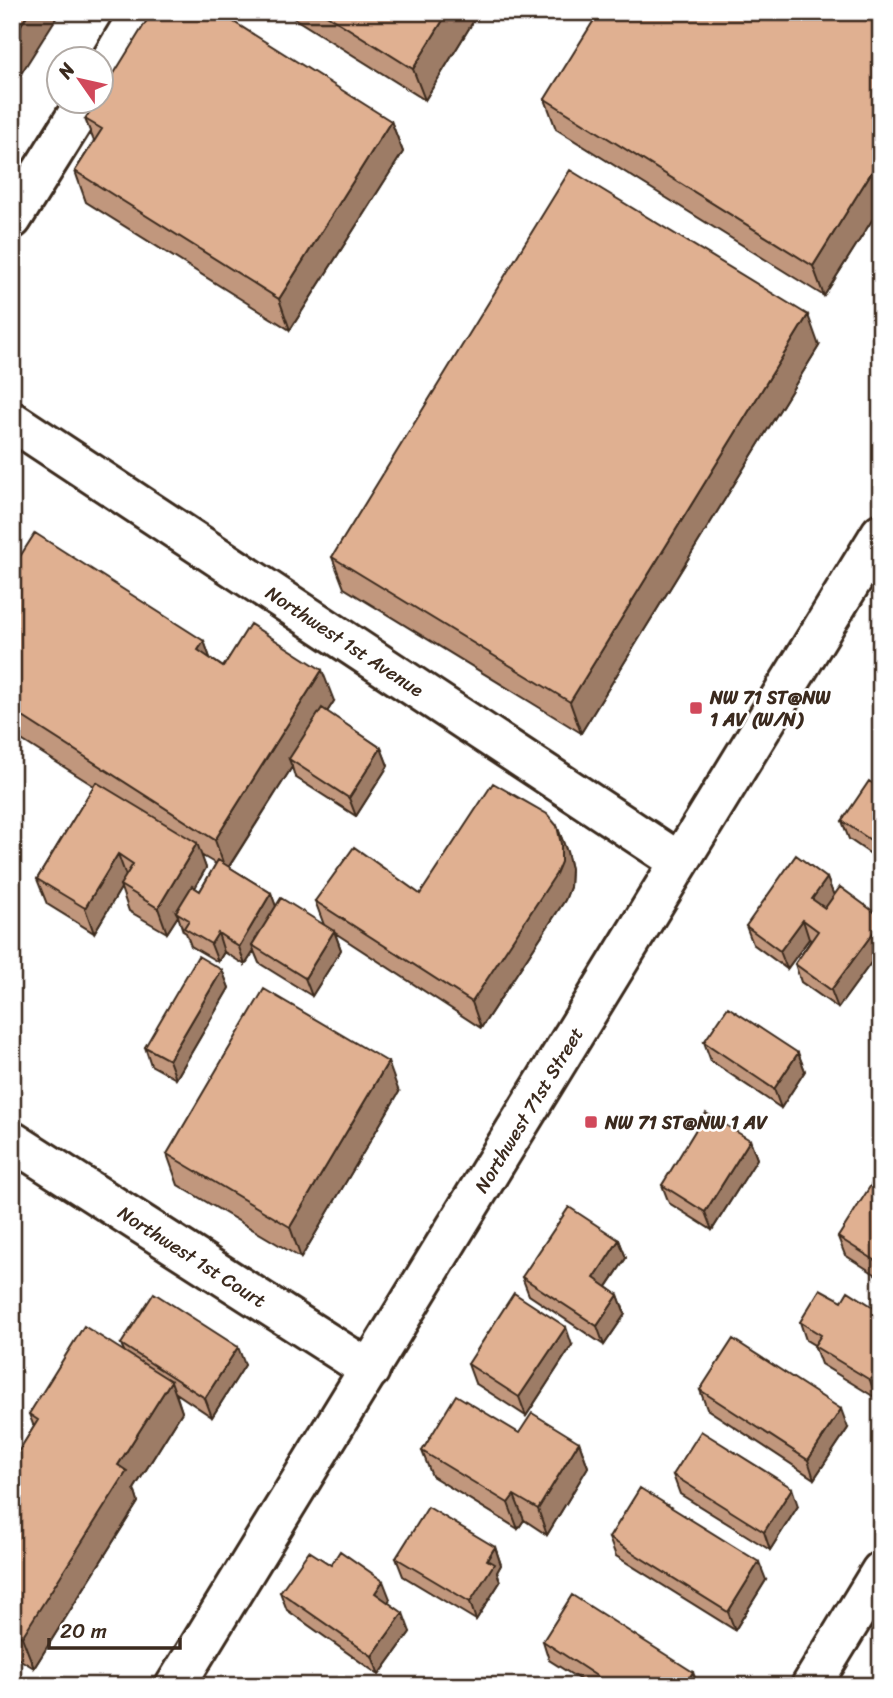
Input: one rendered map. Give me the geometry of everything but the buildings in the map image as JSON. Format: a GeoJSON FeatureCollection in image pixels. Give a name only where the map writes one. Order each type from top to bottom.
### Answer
{"type":"FeatureCollection","features":[{"type":"Feature","properties":{"kind":"street"},"geometry":{"type":"LineString","coordinates":[[116,52],[140,12]]}},
{"type":"Feature","properties":{"kind":"street"},"geometry":{"type":"LineString","coordinates":[[12,219],[76,116]]}},
{"type":"Feature","properties":{"kind":"street","name":"Northwest 1st Avenue"},"geometry":{"type":"LineString","coordinates":[[12,421],[678,861]]}},
{"type":"Feature","properties":{"kind":"street","name":"Northwest 71st Street"},"geometry":{"type":"LineString","coordinates":[[175,1686],[881,533]]}},
{"type":"Feature","properties":{"kind":"street","name":"Northwest 1st Court"},"geometry":{"type":"LineString","coordinates":[[12,1141],[370,1370]]}},
{"type":"Feature","properties":{"kind":"street"},"geometry":{"type":"LineString","coordinates":[[811,1686],[881,1571]]}},
{"type":"Feature","properties":{"kind":"place","name":"NW 71 ST@NW 1 AV (W/N)"},"geometry":{"type":"Point","coordinates":[696,708]}},
{"type":"Feature","properties":{"kind":"place","name":"NW 71 ST@NW 1 AV"},"geometry":{"type":"Point","coordinates":[591,1122]}}]}
